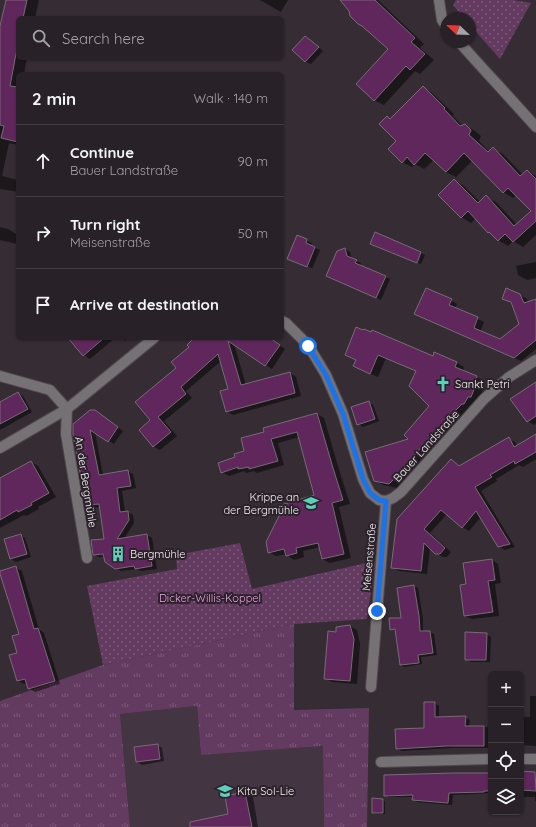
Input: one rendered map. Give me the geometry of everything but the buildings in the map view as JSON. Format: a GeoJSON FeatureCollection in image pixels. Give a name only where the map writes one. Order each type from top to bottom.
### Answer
{"type":"FeatureCollection","features":[{"type":"Feature","properties":{"kind":"street"},"geometry":{"type":"LineString","coordinates":[[439,0],[441,12]]}},
{"type":"Feature","properties":{"kind":"street"},"geometry":{"type":"LineString","coordinates":[[464,48],[536,127]]}},
{"type":"Feature","properties":{"kind":"street"},"geometry":{"type":"LineString","coordinates":[[284,322],[308,346],[326,375],[343,414],[363,479],[370,493],[379,500],[386,501]]}},
{"type":"Feature","properties":{"kind":"street"},"geometry":{"type":"LineString","coordinates":[[0,448],[67,408],[152,340]]}},
{"type":"Feature","properties":{"kind":"street","name":"Bauer Landstraße"},"geometry":{"type":"LineString","coordinates":[[386,501],[401,492],[484,399],[509,377],[536,360]]}},
{"type":"Feature","properties":{"kind":"street"},"geometry":{"type":"LineString","coordinates":[[0,376],[50,390],[67,408]]}},
{"type":"Feature","properties":{"kind":"street","name":"An der Bergmühle"},"geometry":{"type":"LineString","coordinates":[[67,408],[66,434],[87,558]]}},
{"type":"Feature","properties":{"kind":"street","name":"Meisenstraße"},"geometry":{"type":"LineString","coordinates":[[371,687],[386,501]]}},
{"type":"Feature","properties":{"kind":"street"},"geometry":{"type":"LineString","coordinates":[[381,762],[488,759]]}},
{"type":"Feature","properties":{"kind":"street"},"geometry":{"type":"LineString","coordinates":[[524,759],[536,759]]}},
{"type":"Feature","properties":{"kind":"shaded area","name":"Kita Sol-Lie"},"geometry":{"type":"Polygon","coordinates":[[[197,706],[201,755],[323,746],[324,827],[130,827],[120,714],[197,706]]]}},
{"type":"Feature","properties":{"kind":"green space"},"geometry":{"type":"Polygon","coordinates":[[[456,0],[513,0],[531,3],[500,59],[476,32],[476,12],[459,12],[453,5],[456,0]]]}},
{"type":"Feature","properties":{"kind":"green space","name":"Dicker-Willis-Koppel"},"geometry":{"type":"Polygon","coordinates":[[[240,543],[252,589],[375,561],[367,619],[294,624],[103,665],[87,586],[177,569],[176,555],[240,543]]]}},
{"type":"Feature","properties":{"kind":"green space"},"geometry":{"type":"Polygon","coordinates":[[[294,624],[294,710],[369,708],[367,827],[324,827],[323,746],[201,755],[197,706],[120,714],[130,827],[0,827],[0,701],[103,665],[294,624]]]}},
{"type":"Feature","properties":{"kind":"place","name":"Sankt Petri"},"geometry":{"type":"Point","coordinates":[443,384]}},
{"type":"Feature","properties":{"kind":"place","name":"Krippe an der Bergmühle"},"geometry":{"type":"Point","coordinates":[311,503]}},
{"type":"Feature","properties":{"kind":"place","name":"Bergmühle"},"geometry":{"type":"Point","coordinates":[118,554]}},
{"type":"Feature","properties":{"kind":"place","name":"Kita Sol-Lie"},"geometry":{"type":"Point","coordinates":[225,791]}},
{"type":"Feature","properties":{"kind":"route"},"geometry":{"type":"LineString","coordinates":[[308,346],[326,375],[343,414],[363,479],[370,493],[379,500],[386,501],[377,611]]}}]}
